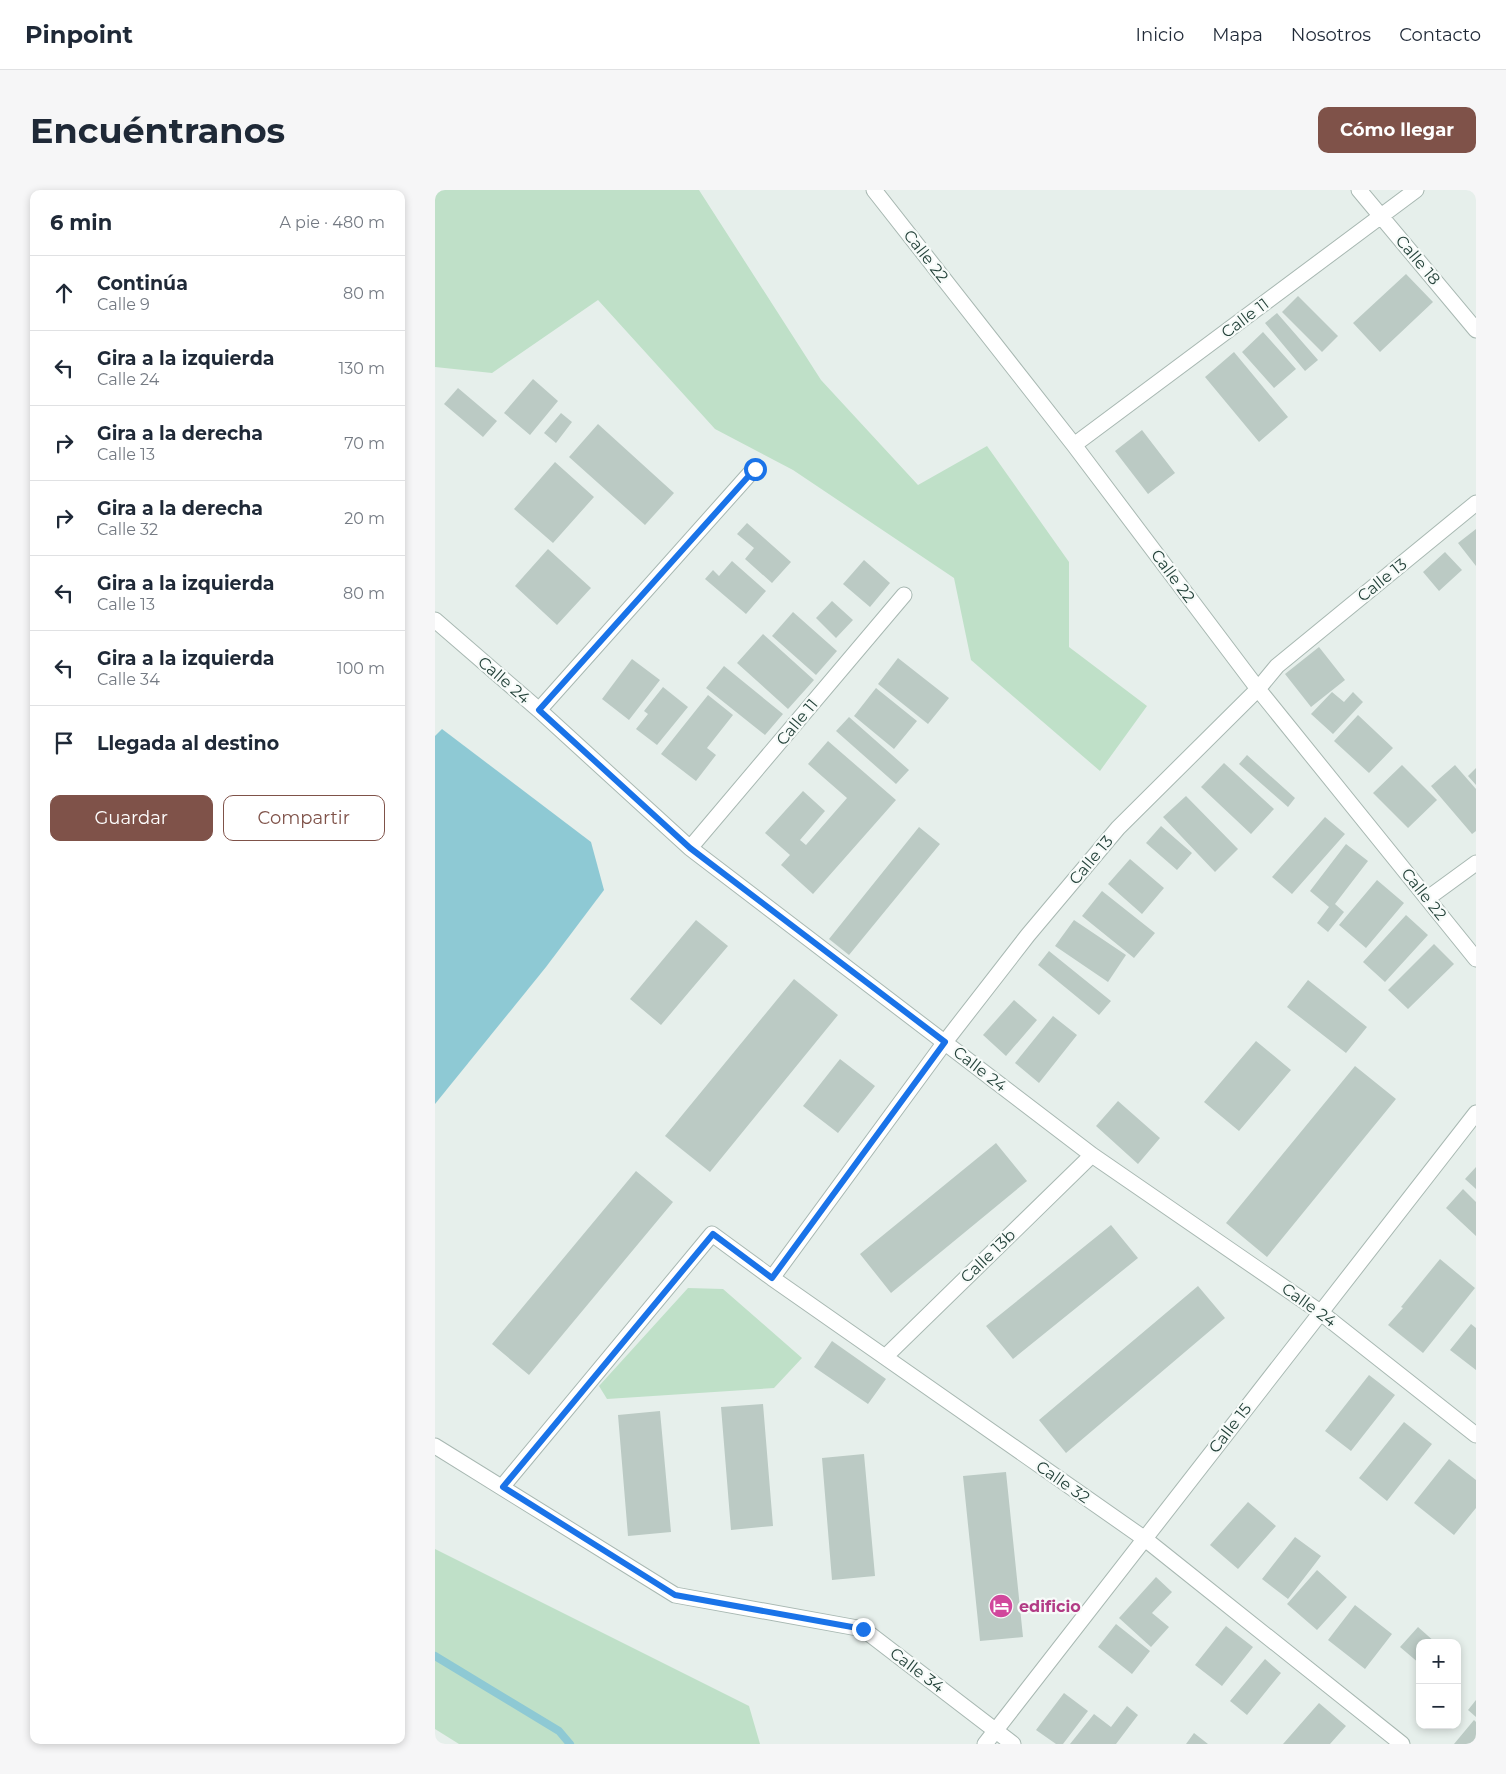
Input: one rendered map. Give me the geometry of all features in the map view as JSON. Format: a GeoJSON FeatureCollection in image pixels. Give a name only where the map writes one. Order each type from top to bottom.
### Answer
{"type":"FeatureCollection","features":[{"type":"Feature","properties":{"kind":"street","name":"Calle 22"},"geometry":{"type":"LineString","coordinates":[[874,190],[1074,445],[1258,689],[1476,959]]}},
{"type":"Feature","properties":{"kind":"street","name":"Calle 18"},"geometry":{"type":"LineString","coordinates":[[1359,190],[1476,330]]}},
{"type":"Feature","properties":{"kind":"street","name":"Calle 11"},"geometry":{"type":"LineString","coordinates":[[1074,445],[1416,190]]}},
{"type":"Feature","properties":{"kind":"street"},"geometry":{"type":"LineString","coordinates":[[539,710],[755,469]]}},
{"type":"Feature","properties":{"kind":"street","name":"Calle 13"},"geometry":{"type":"LineString","coordinates":[[772,1278],[945,1042],[1028,936],[1118,828],[1258,689],[1277,666],[1476,502]]}},
{"type":"Feature","properties":{"kind":"street","name":"Calle 11"},"geometry":{"type":"LineString","coordinates":[[690,848],[904,595]]}},
{"type":"Feature","properties":{"kind":"street","name":"Calle 24"},"geometry":{"type":"LineString","coordinates":[[435,620],[539,710],[690,848],[1092,1155],[1320,1312],[1476,1435]]}},
{"type":"Feature","properties":{"kind":"street"},"geometry":{"type":"LineString","coordinates":[[1428,898],[1476,863]]}},
{"type":"Feature","properties":{"kind":"street","name":"Calle 15"},"geometry":{"type":"LineString","coordinates":[[985,1744],[1476,1113]]}},
{"type":"Feature","properties":{"kind":"street","name":"Calle 13b"},"geometry":{"type":"LineString","coordinates":[[885,1357],[1092,1155]]}},
{"type":"Feature","properties":{"kind":"street","name":"Calle 32"},"geometry":{"type":"LineString","coordinates":[[503,1487],[713,1234],[772,1278],[1145,1539],[1402,1744]]}},
{"type":"Feature","properties":{"kind":"street","name":"Calle 34"},"geometry":{"type":"LineString","coordinates":[[435,1446],[675,1595],[863,1629],[1013,1744]]}},
{"type":"Feature","properties":{"kind":"green space"},"geometry":{"type":"Polygon","coordinates":[[[435,190],[699,190],[821,380],[918,485],[987,446],[1069,562],[1069,647],[1147,706],[1100,771],[971,660],[954,578],[793,470],[715,429],[598,300],[492,373],[435,367],[435,190]]]}},
{"type":"Feature","properties":{"kind":"green space"},"geometry":{"type":"Polygon","coordinates":[[[688,1288],[723,1289],[802,1358],[774,1388],[607,1399],[599,1386],[688,1288]]]}},
{"type":"Feature","properties":{"kind":"green space"},"geometry":{"type":"Polygon","coordinates":[[[435,1549],[749,1706],[760,1744],[459,1744],[435,1729],[435,1549]]]}},
{"type":"Feature","properties":{"kind":"water"},"geometry":{"type":"Polygon","coordinates":[[[442,729],[591,842],[604,890],[546,967],[435,1104],[435,736],[442,729]]]}},
{"type":"Feature","properties":{"kind":"building"},"geometry":{"type":"Polygon","coordinates":[[[1406,274],[1433,302],[1380,352],[1353,323],[1406,274]]]}},
{"type":"Feature","properties":{"kind":"building"},"geometry":{"type":"Polygon","coordinates":[[[1298,296],[1338,336],[1322,352],[1282,312],[1298,296]]]}},
{"type":"Feature","properties":{"kind":"building"},"geometry":{"type":"Polygon","coordinates":[[[1277,313],[1318,360],[1305,371],[1265,323],[1277,313]]]}},
{"type":"Feature","properties":{"kind":"building"},"geometry":{"type":"Polygon","coordinates":[[[1263,332],[1296,369],[1274,388],[1242,352],[1263,332]]]}},
{"type":"Feature","properties":{"kind":"building"},"geometry":{"type":"Polygon","coordinates":[[[1234,352],[1288,417],[1259,442],[1205,377],[1234,352]]]}},
{"type":"Feature","properties":{"kind":"building"},"geometry":{"type":"Polygon","coordinates":[[[533,379],[558,401],[530,435],[504,413],[533,379]]]}},
{"type":"Feature","properties":{"kind":"building"},"geometry":{"type":"Polygon","coordinates":[[[458,388],[497,421],[483,437],[444,404],[458,388]]]}},
{"type":"Feature","properties":{"kind":"building"},"geometry":{"type":"Polygon","coordinates":[[[561,413],[572,422],[556,443],[544,433],[561,413]]]}},
{"type":"Feature","properties":{"kind":"building"},"geometry":{"type":"Polygon","coordinates":[[[598,424],[674,493],[645,525],[569,457],[598,424]]]}},
{"type":"Feature","properties":{"kind":"building"},"geometry":{"type":"Polygon","coordinates":[[[1142,430],[1175,473],[1148,494],[1115,451],[1142,430]]]}},
{"type":"Feature","properties":{"kind":"building"},"geometry":{"type":"Polygon","coordinates":[[[555,462],[594,497],[553,543],[514,509],[555,462]]]}},
{"type":"Feature","properties":{"kind":"building"},"geometry":{"type":"Polygon","coordinates":[[[747,523],[791,562],[772,583],[745,559],[754,548],[737,534],[747,523]]]}},
{"type":"Feature","properties":{"kind":"building"},"geometry":{"type":"Polygon","coordinates":[[[1476,529],[1476,566],[1458,543],[1476,529]]]}},
{"type":"Feature","properties":{"kind":"building"},"geometry":{"type":"Polygon","coordinates":[[[548,549],[591,588],[557,625],[515,586],[548,549]]]}},
{"type":"Feature","properties":{"kind":"building"},"geometry":{"type":"Polygon","coordinates":[[[1445,552],[1462,570],[1439,591],[1423,572],[1445,552]]]}},
{"type":"Feature","properties":{"kind":"building"},"geometry":{"type":"Polygon","coordinates":[[[864,560],[890,583],[870,607],[843,584],[864,560]]]}},
{"type":"Feature","properties":{"kind":"building"},"geometry":{"type":"Polygon","coordinates":[[[732,561],[766,591],[746,614],[705,579],[713,570],[719,576],[732,561]]]}},
{"type":"Feature","properties":{"kind":"building"},"geometry":{"type":"Polygon","coordinates":[[[832,601],[853,620],[836,638],[816,618],[832,601]]]}},
{"type":"Feature","properties":{"kind":"building"},"geometry":{"type":"Polygon","coordinates":[[[793,612],[837,651],[816,675],[772,636],[793,612]]]}},
{"type":"Feature","properties":{"kind":"building"},"geometry":{"type":"Polygon","coordinates":[[[763,634],[814,680],[788,709],[737,663],[763,634]]]}},
{"type":"Feature","properties":{"kind":"building"},"geometry":{"type":"Polygon","coordinates":[[[1319,647],[1345,680],[1311,707],[1285,674],[1319,647]]]}},
{"type":"Feature","properties":{"kind":"building"},"geometry":{"type":"Polygon","coordinates":[[[898,658],[949,698],[928,724],[878,684],[898,658]]]}},
{"type":"Feature","properties":{"kind":"building"},"geometry":{"type":"Polygon","coordinates":[[[632,659],[660,680],[629,720],[602,699],[632,659]]]}},
{"type":"Feature","properties":{"kind":"building"},"geometry":{"type":"Polygon","coordinates":[[[724,666],[783,714],[765,735],[706,688],[724,666]]]}},
{"type":"Feature","properties":{"kind":"building"},"geometry":{"type":"Polygon","coordinates":[[[663,687],[688,707],[657,745],[636,729],[648,714],[644,711],[663,687]]]}},
{"type":"Feature","properties":{"kind":"building"},"geometry":{"type":"Polygon","coordinates":[[[876,688],[917,721],[894,749],[854,716],[876,688]]]}},
{"type":"Feature","properties":{"kind":"building"},"geometry":{"type":"Polygon","coordinates":[[[1332,692],[1344,702],[1353,692],[1363,702],[1333,734],[1311,714],[1332,692]]]}},
{"type":"Feature","properties":{"kind":"building"},"geometry":{"type":"Polygon","coordinates":[[[708,695],[733,715],[707,748],[716,755],[696,781],[661,754],[708,695]]]}},
{"type":"Feature","properties":{"kind":"building"},"geometry":{"type":"Polygon","coordinates":[[[1358,715],[1393,748],[1369,773],[1334,741],[1358,715]]]}},
{"type":"Feature","properties":{"kind":"building"},"geometry":{"type":"Polygon","coordinates":[[[849,717],[909,770],[896,784],[836,731],[849,717]]]}},
{"type":"Feature","properties":{"kind":"building"},"geometry":{"type":"Polygon","coordinates":[[[828,741],[896,800],[813,894],[781,865],[790,855],[765,833],[803,791],[825,811],[800,840],[806,845],[847,798],[808,764],[828,741]]]}},
{"type":"Feature","properties":{"kind":"building"},"geometry":{"type":"Polygon","coordinates":[[[1247,755],[1295,798],[1288,807],[1239,764],[1247,755]]]}},
{"type":"Feature","properties":{"kind":"building"},"geometry":{"type":"Polygon","coordinates":[[[1224,763],[1274,809],[1251,834],[1201,787],[1224,763]]]}},
{"type":"Feature","properties":{"kind":"building"},"geometry":{"type":"Polygon","coordinates":[[[1402,765],[1437,800],[1408,828],[1373,793],[1402,765]]]}},
{"type":"Feature","properties":{"kind":"building"},"geometry":{"type":"Polygon","coordinates":[[[1455,765],[1476,789],[1476,831],[1472,834],[1431,786],[1455,765]]]}},
{"type":"Feature","properties":{"kind":"building"},"geometry":{"type":"Polygon","coordinates":[[[1476,768],[1476,785],[1468,776],[1476,768]]]}},
{"type":"Feature","properties":{"kind":"building"},"geometry":{"type":"Polygon","coordinates":[[[1186,796],[1238,849],[1215,872],[1163,817],[1186,796]]]}},
{"type":"Feature","properties":{"kind":"building"},"geometry":{"type":"Polygon","coordinates":[[[1325,817],[1345,834],[1292,894],[1272,877],[1325,817]]]}},
{"type":"Feature","properties":{"kind":"building"},"geometry":{"type":"Polygon","coordinates":[[[1161,826],[1192,853],[1177,870],[1146,843],[1161,826]]]}},
{"type":"Feature","properties":{"kind":"building"},"geometry":{"type":"Polygon","coordinates":[[[919,827],[940,844],[849,955],[829,939],[919,827]]]}},
{"type":"Feature","properties":{"kind":"building"},"geometry":{"type":"Polygon","coordinates":[[[1346,844],[1368,861],[1335,904],[1344,912],[1328,932],[1317,923],[1329,907],[1310,891],[1346,844]]]}},
{"type":"Feature","properties":{"kind":"building"},"geometry":{"type":"Polygon","coordinates":[[[1130,859],[1164,888],[1142,914],[1108,884],[1130,859]]]}},
{"type":"Feature","properties":{"kind":"building"},"geometry":{"type":"Polygon","coordinates":[[[1377,880],[1404,903],[1366,948],[1339,925],[1377,880]]]}},
{"type":"Feature","properties":{"kind":"building"},"geometry":{"type":"Polygon","coordinates":[[[1102,891],[1155,933],[1134,958],[1082,916],[1102,891]]]}},
{"type":"Feature","properties":{"kind":"building"},"geometry":{"type":"Polygon","coordinates":[[[1406,915],[1428,935],[1385,982],[1363,962],[1406,915]]]}},
{"type":"Feature","properties":{"kind":"building"},"geometry":{"type":"Polygon","coordinates":[[[696,920],[728,946],[661,1025],[630,999],[696,920]]]}},
{"type":"Feature","properties":{"kind":"building"},"geometry":{"type":"Polygon","coordinates":[[[1074,920],[1126,955],[1108,982],[1055,946],[1074,920]]]}},
{"type":"Feature","properties":{"kind":"building"},"geometry":{"type":"Polygon","coordinates":[[[1434,944],[1454,964],[1408,1009],[1388,990],[1434,944]]]}},
{"type":"Feature","properties":{"kind":"building"},"geometry":{"type":"Polygon","coordinates":[[[1049,951],[1111,1001],[1099,1015],[1038,965],[1049,951]]]}},
{"type":"Feature","properties":{"kind":"building"},"geometry":{"type":"Polygon","coordinates":[[[794,979],[838,1015],[710,1172],[665,1136],[794,979]]]}},
{"type":"Feature","properties":{"kind":"building"},"geometry":{"type":"Polygon","coordinates":[[[1308,980],[1367,1027],[1346,1053],[1287,1007],[1308,980]]]}},
{"type":"Feature","properties":{"kind":"building"},"geometry":{"type":"Polygon","coordinates":[[[1014,1000],[1037,1020],[1006,1056],[983,1035],[1014,1000]]]}},
{"type":"Feature","properties":{"kind":"building"},"geometry":{"type":"Polygon","coordinates":[[[1053,1016],[1077,1035],[1039,1083],[1015,1063],[1053,1016]]]}},
{"type":"Feature","properties":{"kind":"building"},"geometry":{"type":"Polygon","coordinates":[[[1256,1041],[1291,1070],[1239,1131],[1204,1102],[1256,1041]]]}},
{"type":"Feature","properties":{"kind":"building"},"geometry":{"type":"Polygon","coordinates":[[[840,1059],[875,1086],[838,1133],[803,1106],[840,1059]]]}},
{"type":"Feature","properties":{"kind":"building"},"geometry":{"type":"Polygon","coordinates":[[[1355,1066],[1396,1099],[1267,1257],[1226,1223],[1355,1066]]]}},
{"type":"Feature","properties":{"kind":"building"},"geometry":{"type":"Polygon","coordinates":[[[1118,1101],[1160,1138],[1138,1164],[1096,1126],[1118,1101]]]}},
{"type":"Feature","properties":{"kind":"building"},"geometry":{"type":"Polygon","coordinates":[[[996,1143],[1027,1181],[891,1293],[860,1254],[996,1143]]]}},
{"type":"Feature","properties":{"kind":"building"},"geometry":{"type":"Polygon","coordinates":[[[1476,1167],[1476,1189],[1465,1179],[1476,1167]]]}},
{"type":"Feature","properties":{"kind":"building"},"geometry":{"type":"Polygon","coordinates":[[[636,1171],[673,1202],[529,1375],[492,1344],[636,1171]]]}},
{"type":"Feature","properties":{"kind":"building"},"geometry":{"type":"Polygon","coordinates":[[[1463,1189],[1476,1202],[1476,1236],[1446,1208],[1463,1189]]]}},
{"type":"Feature","properties":{"kind":"building"},"geometry":{"type":"Polygon","coordinates":[[[1111,1225],[1138,1258],[1013,1359],[986,1326],[1111,1225]]]}},
{"type":"Feature","properties":{"kind":"building"},"geometry":{"type":"Polygon","coordinates":[[[1440,1259],[1475,1288],[1423,1353],[1388,1325],[1440,1259]]]}},
{"type":"Feature","properties":{"kind":"building"},"geometry":{"type":"Polygon","coordinates":[[[1198,1286],[1225,1318],[1066,1453],[1039,1420],[1198,1286]]]}},
{"type":"Feature","properties":{"kind":"building"},"geometry":{"type":"Polygon","coordinates":[[[1471,1324],[1476,1328],[1476,1370],[1450,1350],[1471,1324]]]}},
{"type":"Feature","properties":{"kind":"building"},"geometry":{"type":"Polygon","coordinates":[[[832,1341],[886,1379],[868,1404],[814,1367],[832,1341]]]}},
{"type":"Feature","properties":{"kind":"building"},"geometry":{"type":"Polygon","coordinates":[[[1369,1375],[1395,1395],[1351,1451],[1325,1431],[1369,1375]]]}},
{"type":"Feature","properties":{"kind":"building"},"geometry":{"type":"Polygon","coordinates":[[[763,1404],[773,1526],[731,1530],[721,1407],[763,1404]]]}},
{"type":"Feature","properties":{"kind":"building"},"geometry":{"type":"Polygon","coordinates":[[[660,1411],[671,1532],[628,1536],[618,1415],[660,1411]]]}},
{"type":"Feature","properties":{"kind":"building"},"geometry":{"type":"Polygon","coordinates":[[[1404,1422],[1432,1444],[1387,1501],[1359,1478],[1404,1422]]]}},
{"type":"Feature","properties":{"kind":"building"},"geometry":{"type":"Polygon","coordinates":[[[864,1454],[875,1576],[832,1580],[822,1458],[864,1454]]]}},
{"type":"Feature","properties":{"kind":"building"},"geometry":{"type":"Polygon","coordinates":[[[1449,1459],[1476,1480],[1476,1508],[1454,1535],[1414,1503],[1449,1459]]]}},
{"type":"Feature","properties":{"kind":"building"},"geometry":{"type":"Polygon","coordinates":[[[1006,1472],[1023,1637],[980,1641],[963,1476],[1006,1472]]]}},
{"type":"Feature","properties":{"kind":"building"},"geometry":{"type":"Polygon","coordinates":[[[1248,1502],[1276,1526],[1238,1569],[1210,1545],[1248,1502]]]}},
{"type":"Feature","properties":{"kind":"building"},"geometry":{"type":"Polygon","coordinates":[[[1295,1537],[1321,1556],[1288,1599],[1262,1579],[1295,1537]]]}},
{"type":"Feature","properties":{"kind":"building"},"geometry":{"type":"Polygon","coordinates":[[[1317,1570],[1347,1597],[1317,1630],[1287,1604],[1317,1570]]]}},
{"type":"Feature","properties":{"kind":"building"},"geometry":{"type":"Polygon","coordinates":[[[1156,1577],[1172,1592],[1152,1613],[1169,1627],[1151,1647],[1119,1618],[1156,1577]]]}},
{"type":"Feature","properties":{"kind":"building"},"geometry":{"type":"Polygon","coordinates":[[[1355,1605],[1392,1634],[1365,1669],[1328,1640],[1355,1605]]]}},
{"type":"Feature","properties":{"kind":"building"},"geometry":{"type":"Polygon","coordinates":[[[1116,1624],[1150,1651],[1132,1674],[1098,1647],[1116,1624]]]}},
{"type":"Feature","properties":{"kind":"building"},"geometry":{"type":"Polygon","coordinates":[[[1226,1626],[1253,1647],[1222,1686],[1195,1665],[1226,1626]]]}},
{"type":"Feature","properties":{"kind":"building"},"geometry":{"type":"Polygon","coordinates":[[[1418,1627],[1432,1639],[1416,1639],[1416,1661],[1400,1647],[1418,1627]]]}},
{"type":"Feature","properties":{"kind":"building"},"geometry":{"type":"Polygon","coordinates":[[[1265,1659],[1281,1673],[1247,1715],[1230,1701],[1265,1659]]]}},
{"type":"Feature","properties":{"kind":"building"},"geometry":{"type":"Polygon","coordinates":[[[1064,1693],[1088,1711],[1063,1744],[1056,1744],[1036,1730],[1064,1693]]]}},
{"type":"Feature","properties":{"kind":"building"},"geometry":{"type":"Polygon","coordinates":[[[1476,1700],[1476,1717],[1468,1710],[1476,1700]]]}},
{"type":"Feature","properties":{"kind":"building"},"geometry":{"type":"Polygon","coordinates":[[[1319,1703],[1346,1726],[1330,1744],[1283,1744],[1319,1703]]]}},
{"type":"Feature","properties":{"kind":"building"},"geometry":{"type":"Polygon","coordinates":[[[1127,1706],[1138,1715],[1116,1744],[1070,1744],[1094,1714],[1111,1727],[1127,1706]]]}},
{"type":"Feature","properties":{"kind":"building"},"geometry":{"type":"Polygon","coordinates":[[[1474,1720],[1476,1722],[1476,1744],[1454,1744],[1474,1720]]]}},
{"type":"Feature","properties":{"kind":"building"},"geometry":{"type":"Polygon","coordinates":[[[1194,1733],[1208,1744],[1186,1744],[1194,1733]]]}},
{"type":"Feature","properties":{"kind":"waterway"},"geometry":{"type":"LineString","coordinates":[[435,1656],[559,1731],[570,1744]]}},
{"type":"Feature","properties":{"kind":"place","name":"edificio"},"geometry":{"type":"Point","coordinates":[1001,1606]}},
{"type":"Feature","properties":{"kind":"route"},"geometry":{"type":"LineString","coordinates":[[755,469],[539,710],[690,848],[945,1042],[772,1278],[713,1234],[503,1487],[675,1595],[863,1629]]}}]}
